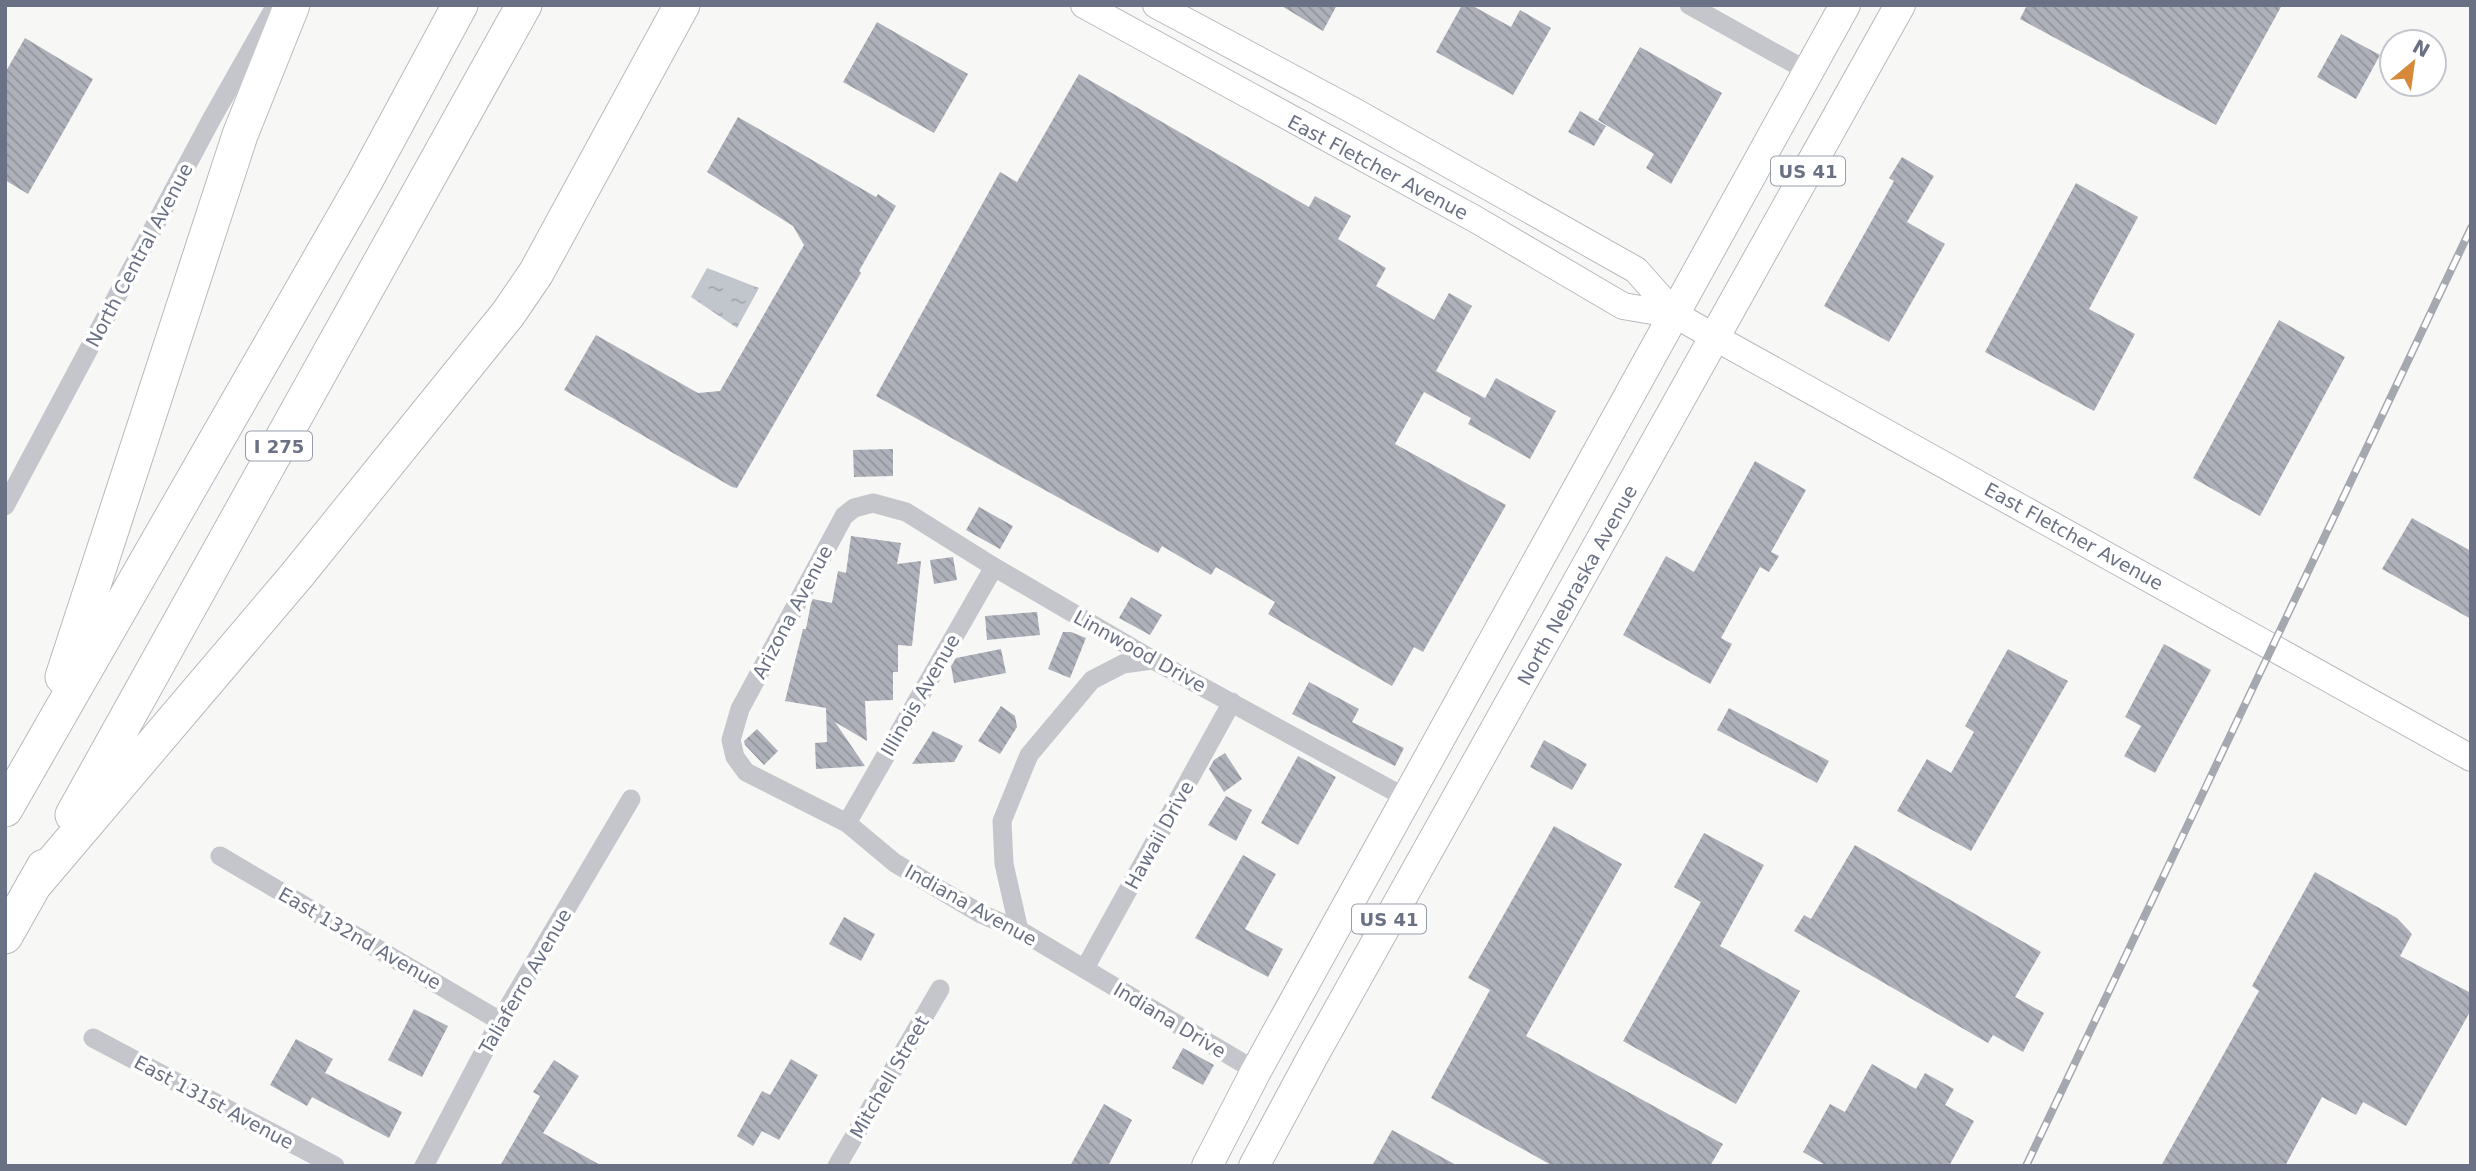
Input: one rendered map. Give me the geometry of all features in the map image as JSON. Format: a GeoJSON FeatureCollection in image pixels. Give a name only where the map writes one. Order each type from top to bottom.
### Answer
{"type":"FeatureCollection","features":[{"type":"Feature","properties":{"kind":"highway"},"geometry":{"type":"LineString","coordinates":[[40,747],[240,135],[292,5]]}},
{"type":"Feature","properties":{"kind":"highway","name":"I 275"},"geometry":{"type":"LineString","coordinates":[[5,809],[365,181],[460,5]]}},
{"type":"Feature","properties":{"kind":"highway","name":"I 275"},"geometry":{"type":"LineString","coordinates":[[5,936],[524,5]]}},
{"type":"Feature","properties":{"kind":"highway"},"geometry":{"type":"LineString","coordinates":[[33,886],[297,575],[508,314],[536,272],[682,5]]}},
{"type":"Feature","properties":{"kind":"main road","name":"East Fletcher Avenue"},"geometry":{"type":"LineString","coordinates":[[1084,5],[1475,219],[1623,306],[1676,315]]}},
{"type":"Feature","properties":{"kind":"main road","name":"East Fletcher Avenue"},"geometry":{"type":"LineString","coordinates":[[1156,5],[1354,111],[1636,270],[1676,315],[1716,338],[2471,758]]}},
{"type":"Feature","properties":{"kind":"main road","name":"US 41"},"geometry":{"type":"LineString","coordinates":[[1207,1166],[1256,1071],[1845,5]]}},
{"type":"Feature","properties":{"kind":"main road","name":"North Nebraska Avenue"},"geometry":{"type":"LineString","coordinates":[[1254,1166],[1380,935],[1900,5]]}},
{"type":"Feature","properties":{"kind":"street","name":"North Central Avenue"},"geometry":{"type":"LineString","coordinates":[[5,506],[230,85],[276,5]]}},
{"type":"Feature","properties":{"kind":"street"},"geometry":{"type":"LineString","coordinates":[[1689,5],[1809,72]]}},
{"type":"Feature","properties":{"kind":"street","name":"Linnwood Drive"},"geometry":{"type":"LineString","coordinates":[[873,503],[906,512],[1153,660],[1408,799]]}},
{"type":"Feature","properties":{"kind":"street","name":"Arizona Avenue"},"geometry":{"type":"LineString","coordinates":[[731,740],[740,709],[844,516],[854,508],[873,503]]}},
{"type":"Feature","properties":{"kind":"street","name":"Illinois Avenue"},"geometry":{"type":"LineString","coordinates":[[847,822],[994,567]]}},
{"type":"Feature","properties":{"kind":"street"},"geometry":{"type":"LineString","coordinates":[[1019,930],[1004,864],[1002,821],[1029,755],[1092,680],[1123,664],[1153,660]]}},
{"type":"Feature","properties":{"kind":"street","name":"Hawaii Drive"},"geometry":{"type":"LineString","coordinates":[[1085,968],[1232,702]]}},
{"type":"Feature","properties":{"kind":"street","name":"Indiana Avenue"},"geometry":{"type":"LineString","coordinates":[[731,740],[735,757],[746,772],[847,822],[895,863],[981,914],[1019,930],[1085,968]]}},
{"type":"Feature","properties":{"kind":"street","name":"Taliaferro Avenue"},"geometry":{"type":"LineString","coordinates":[[424,1166],[500,1021],[631,799]]}},
{"type":"Feature","properties":{"kind":"street","name":"East 132nd Avenue"},"geometry":{"type":"LineString","coordinates":[[220,856],[500,1021]]}},
{"type":"Feature","properties":{"kind":"street"},"geometry":{"type":"LineString","coordinates":[[1344,915],[1380,935]]}},
{"type":"Feature","properties":{"kind":"street","name":"Indiana Drive"},"geometry":{"type":"LineString","coordinates":[[1085,968],[1256,1071]]}},
{"type":"Feature","properties":{"kind":"street","name":"Mitchell Street"},"geometry":{"type":"LineString","coordinates":[[837,1166],[940,989]]}},
{"type":"Feature","properties":{"kind":"street","name":"East 131st Avenue"},"geometry":{"type":"LineString","coordinates":[[93,1038],[335,1166]]}},
{"type":"Feature","properties":{"kind":"water"},"geometry":{"type":"Polygon","coordinates":[[[707,268],[759,288],[737,328],[691,297],[707,268]]]}},
{"type":"Feature","properties":{"kind":"building"},"geometry":{"type":"Polygon","coordinates":[[[1280,5],[1337,5],[1323,31],[1280,5]]]}},
{"type":"Feature","properties":{"kind":"building"},"geometry":{"type":"Polygon","coordinates":[[[1462,5],[1471,5],[1511,27],[1520,10],[1551,28],[1513,95],[1436,52],[1462,5]]]}},
{"type":"Feature","properties":{"kind":"building"},"geometry":{"type":"Polygon","coordinates":[[[2027,5],[2282,5],[2216,125],[2020,19],[2027,5]]]}},
{"type":"Feature","properties":{"kind":"building"},"geometry":{"type":"Polygon","coordinates":[[[877,22],[968,74],[934,133],[843,82],[877,22]]]}},
{"type":"Feature","properties":{"kind":"building"},"geometry":{"type":"Polygon","coordinates":[[[2341,34],[2378,54],[2356,99],[2317,77],[2341,34]]]}},
{"type":"Feature","properties":{"kind":"building"},"geometry":{"type":"Polygon","coordinates":[[[25,38],[93,79],[28,194],[5,180],[5,73],[25,38]]]}},
{"type":"Feature","properties":{"kind":"building"},"geometry":{"type":"Polygon","coordinates":[[[1640,47],[1722,93],[1671,184],[1646,168],[1654,154],[1598,120],[1640,47]]]}},
{"type":"Feature","properties":{"kind":"building"},"geometry":{"type":"Polygon","coordinates":[[[1079,74],[1309,207],[1315,196],[1351,216],[1338,239],[1386,268],[1376,286],[1434,320],[1449,293],[1472,306],[1436,371],[1485,398],[1496,378],[1556,411],[1530,459],[1468,424],[1471,418],[1424,392],[1395,444],[1506,505],[1423,652],[1414,647],[1392,686],[1268,614],[1275,602],[1216,567],[1211,575],[1162,546],[1158,553],[876,396],[1000,172],[1017,182],[1079,74]]]}},
{"type":"Feature","properties":{"kind":"building"},"geometry":{"type":"Polygon","coordinates":[[[1580,111],[1606,126],[1594,146],[1568,132],[1580,111]]]}},
{"type":"Feature","properties":{"kind":"building"},"geometry":{"type":"Polygon","coordinates":[[[738,117],[896,206],[859,271],[861,273],[737,488],[564,390],[596,335],[698,393],[720,391],[804,245],[793,226],[707,172],[738,117]]]}},
{"type":"Feature","properties":{"kind":"building"},"geometry":{"type":"Polygon","coordinates":[[[1902,157],[1934,176],[1907,222],[1945,244],[1889,342],[1824,306],[1894,181],[1889,178],[1902,157]]]}},
{"type":"Feature","properties":{"kind":"building"},"geometry":{"type":"Polygon","coordinates":[[[2076,183],[2138,217],[2089,309],[2135,334],[2094,411],[1985,352],[2076,183]]]}},
{"type":"Feature","properties":{"kind":"building"},"geometry":{"type":"Polygon","coordinates":[[[2279,320],[2345,357],[2260,516],[2193,478],[2279,320]]]}},
{"type":"Feature","properties":{"kind":"building"},"geometry":{"type":"Polygon","coordinates":[[[893,449],[893,476],[854,477],[853,450],[893,449]]]}},
{"type":"Feature","properties":{"kind":"building"},"geometry":{"type":"Polygon","coordinates":[[[1755,461],[1806,490],[1771,552],[1779,556],[1769,572],[1760,567],[1721,638],[1732,644],[1710,684],[1623,635],[1666,556],[1694,572],[1755,461]]]}},
{"type":"Feature","properties":{"kind":"building"},"geometry":{"type":"Polygon","coordinates":[[[979,507],[1013,526],[1000,549],[966,530],[979,507]]]}},
{"type":"Feature","properties":{"kind":"building"},"geometry":{"type":"Polygon","coordinates":[[[2412,518],[2471,551],[2471,619],[2382,569],[2412,518]]]}},
{"type":"Feature","properties":{"kind":"building"},"geometry":{"type":"Polygon","coordinates":[[[851,536],[901,543],[897,564],[921,561],[912,646],[898,645],[898,672],[893,672],[893,700],[865,701],[867,741],[835,722],[865,766],[816,769],[815,743],[827,742],[826,708],[785,701],[811,603],[813,599],[832,603],[838,571],[846,573],[851,536]]]}},
{"type":"Feature","properties":{"kind":"building"},"geometry":{"type":"Polygon","coordinates":[[[953,557],[957,580],[934,584],[930,560],[953,557]]]}},
{"type":"Feature","properties":{"kind":"building"},"geometry":{"type":"Polygon","coordinates":[[[1131,597],[1162,615],[1150,635],[1119,618],[1131,597]]]}},
{"type":"Feature","properties":{"kind":"building"},"geometry":{"type":"Polygon","coordinates":[[[1037,612],[1040,635],[987,640],[985,616],[1037,612]]]}},
{"type":"Feature","properties":{"kind":"building"},"geometry":{"type":"Polygon","coordinates":[[[1063,632],[1086,638],[1070,678],[1048,669],[1063,632]]]}},
{"type":"Feature","properties":{"kind":"building"},"geometry":{"type":"Polygon","coordinates":[[[2164,644],[2211,670],[2155,773],[2124,756],[2141,726],[2125,717],[2164,644]]]}},
{"type":"Feature","properties":{"kind":"building"},"geometry":{"type":"Polygon","coordinates":[[[1001,649],[1006,673],[954,683],[951,666],[956,658],[1001,649]]]}},
{"type":"Feature","properties":{"kind":"building"},"geometry":{"type":"Polygon","coordinates":[[[2008,649],[2068,681],[1971,851],[1897,811],[1927,759],[1951,773],[1974,732],[1965,726],[2008,649]]]}},
{"type":"Feature","properties":{"kind":"building"},"geometry":{"type":"Polygon","coordinates":[[[1309,682],[1359,709],[1352,722],[1404,748],[1395,766],[1292,714],[1309,682]]]}},
{"type":"Feature","properties":{"kind":"building"},"geometry":{"type":"Polygon","coordinates":[[[1001,706],[1015,716],[1017,727],[1000,754],[978,741],[1001,706]]]}},
{"type":"Feature","properties":{"kind":"building"},"geometry":{"type":"Polygon","coordinates":[[[1729,708],[1829,761],[1817,783],[1717,730],[1729,708]]]}},
{"type":"Feature","properties":{"kind":"building"},"geometry":{"type":"Polygon","coordinates":[[[757,729],[778,751],[764,765],[744,741],[757,729]]]}},
{"type":"Feature","properties":{"kind":"building"},"geometry":{"type":"Polygon","coordinates":[[[933,731],[963,746],[954,762],[912,764],[933,731]]]}},
{"type":"Feature","properties":{"kind":"building"},"geometry":{"type":"Polygon","coordinates":[[[1544,740],[1587,764],[1572,790],[1530,767],[1544,740]]]}},
{"type":"Feature","properties":{"kind":"building"},"geometry":{"type":"Polygon","coordinates":[[[1225,753],[1242,779],[1224,792],[1209,769],[1214,760],[1225,753]]]}},
{"type":"Feature","properties":{"kind":"building"},"geometry":{"type":"Polygon","coordinates":[[[1298,756],[1336,777],[1298,845],[1261,823],[1298,756]]]}},
{"type":"Feature","properties":{"kind":"building"},"geometry":{"type":"Polygon","coordinates":[[[1226,796],[1252,810],[1236,841],[1208,825],[1226,796]]]}},
{"type":"Feature","properties":{"kind":"building"},"geometry":{"type":"Polygon","coordinates":[[[1554,826],[1622,864],[1526,1036],[1723,1144],[1710,1166],[1553,1166],[1431,1098],[1490,990],[1468,978],[1554,826]]]}},
{"type":"Feature","properties":{"kind":"building"},"geometry":{"type":"Polygon","coordinates":[[[1704,833],[1764,865],[1720,946],[1800,991],[1736,1104],[1623,1041],[1701,902],[1674,887],[1704,833]]]}},
{"type":"Feature","properties":{"kind":"building"},"geometry":{"type":"Polygon","coordinates":[[[1855,845],[2041,952],[2015,997],[2044,1013],[2023,1052],[1993,1035],[1988,1043],[1794,931],[1804,915],[1811,919],[1855,845]]]}},
{"type":"Feature","properties":{"kind":"building"},"geometry":{"type":"Polygon","coordinates":[[[1243,855],[1276,874],[1245,929],[1283,949],[1268,977],[1195,938],[1243,855]]]}},
{"type":"Feature","properties":{"kind":"building"},"geometry":{"type":"Polygon","coordinates":[[[2315,872],[2397,918],[2412,934],[2400,956],[2471,993],[2471,1010],[2406,1126],[2363,1102],[2356,1115],[2322,1097],[2285,1166],[2161,1166],[2259,991],[2252,986],[2315,872]]]}},
{"type":"Feature","properties":{"kind":"building"},"geometry":{"type":"Polygon","coordinates":[[[844,917],[875,934],[861,961],[829,944],[844,917]]]}},
{"type":"Feature","properties":{"kind":"building"},"geometry":{"type":"Polygon","coordinates":[[[414,1009],[448,1026],[422,1077],[388,1060],[414,1009]]]}},
{"type":"Feature","properties":{"kind":"building"},"geometry":{"type":"Polygon","coordinates":[[[296,1039],[333,1059],[325,1073],[402,1112],[389,1138],[312,1097],[307,1106],[270,1085],[296,1039]]]}},
{"type":"Feature","properties":{"kind":"building"},"geometry":{"type":"Polygon","coordinates":[[[1183,1048],[1214,1065],[1203,1085],[1172,1068],[1183,1048]]]}},
{"type":"Feature","properties":{"kind":"building"},"geometry":{"type":"Polygon","coordinates":[[[791,1059],[818,1075],[779,1140],[762,1131],[753,1146],[737,1136],[762,1091],[770,1095],[791,1059]]]}},
{"type":"Feature","properties":{"kind":"building"},"geometry":{"type":"Polygon","coordinates":[[[554,1060],[579,1076],[543,1133],[602,1166],[500,1166],[540,1096],[533,1092],[554,1060]]]}},
{"type":"Feature","properties":{"kind":"building"},"geometry":{"type":"Polygon","coordinates":[[[1872,1064],[1916,1089],[1925,1073],[1954,1089],[1945,1105],[1974,1121],[1949,1166],[1827,1166],[1803,1152],[1830,1104],[1845,1112],[1872,1064]]]}},
{"type":"Feature","properties":{"kind":"building"},"geometry":{"type":"Polygon","coordinates":[[[1104,1104],[1132,1120],[1108,1166],[1070,1166],[1104,1104]]]}},
{"type":"Feature","properties":{"kind":"building"},"geometry":{"type":"Polygon","coordinates":[[[1392,1130],[1458,1166],[1372,1166],[1392,1130]]]}},
{"type":"Feature","properties":{"kind":"railway"},"geometry":{"type":"LineString","coordinates":[[2026,1166],[2471,228]]}}]}
